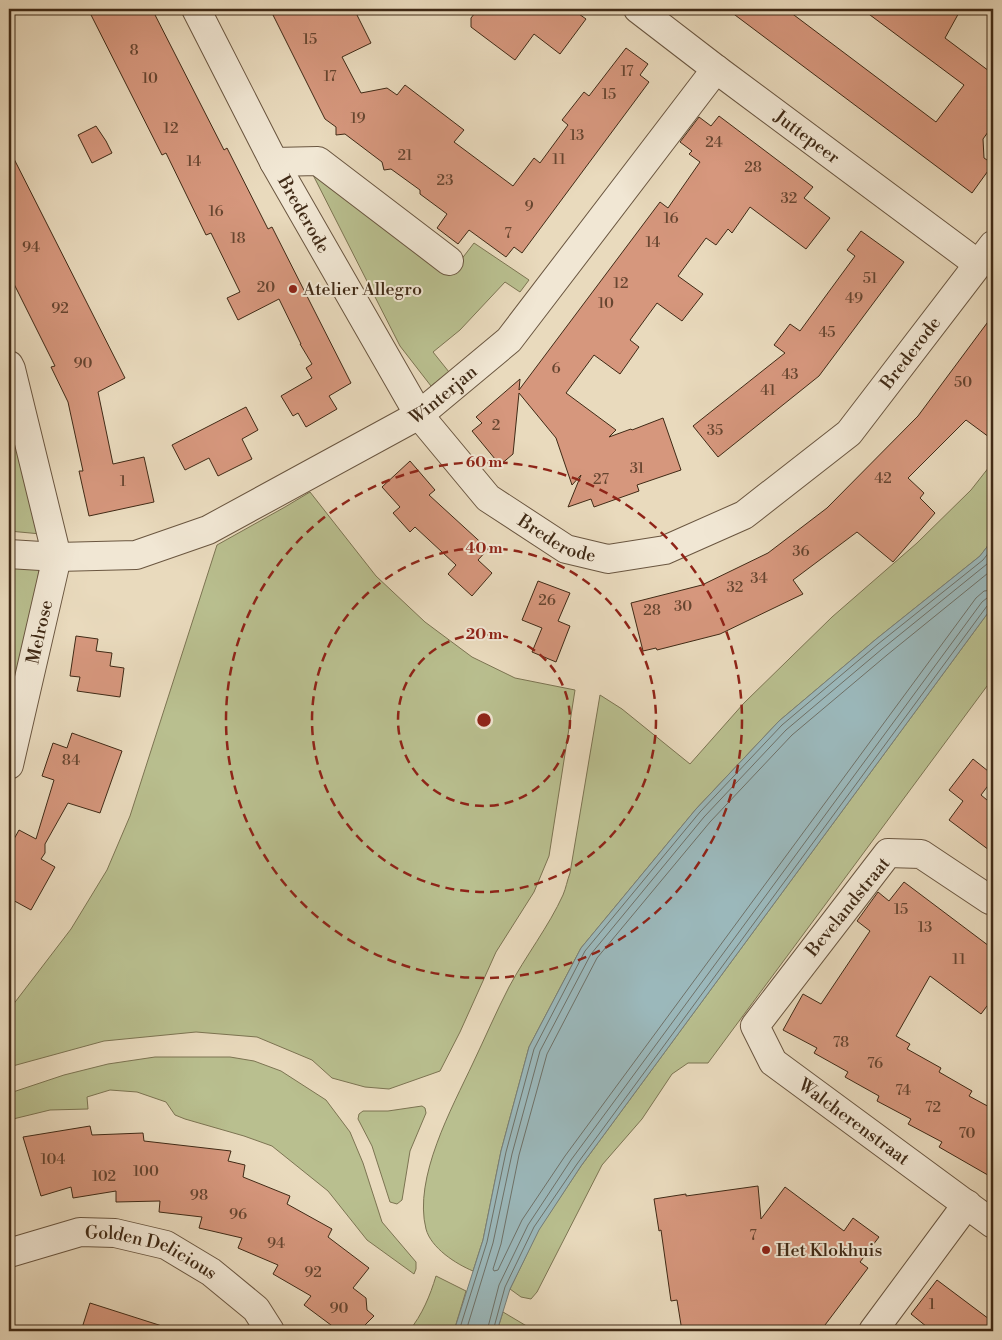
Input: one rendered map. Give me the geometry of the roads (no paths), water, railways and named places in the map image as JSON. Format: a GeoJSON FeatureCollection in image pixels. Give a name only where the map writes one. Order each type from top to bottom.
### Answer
{"type":"FeatureCollection","features":[{"type":"Feature","properties":{"kind":"street","name":"Brederode"},"geometry":{"type":"LineString","coordinates":[[196,9],[274,162],[419,414],[488,498],[566,549],[608,559],[665,550],[744,514],[849,433],[986,254]]}},
{"type":"Feature","properties":{"kind":"street","name":"Juttepeer"},"geometry":{"type":"LineString","coordinates":[[638,9],[716,69],[986,254]]}},
{"type":"Feature","properties":{"kind":"street","name":"Winterjan"},"geometry":{"type":"LineString","coordinates":[[57,557],[136,555],[208,530],[419,414],[509,340],[716,69]]}},
{"type":"Feature","properties":{"kind":"street","name":"Brederode"},"geometry":{"type":"LineString","coordinates":[[274,162],[318,161],[449,261]]}},
{"type":"Feature","properties":{"kind":"street","name":"Melrose"},"geometry":{"type":"LineString","coordinates":[[9,365],[57,557],[9,765]]}},
{"type":"Feature","properties":{"kind":"street"},"geometry":{"type":"LineString","coordinates":[[9,554],[57,557]]}},
{"type":"Feature","properties":{"kind":"street","name":"Bevelandstraat"},"geometry":{"type":"LineString","coordinates":[[755,1026],[888,853],[921,854],[992,902]]}},
{"type":"Feature","properties":{"kind":"street","name":"Walcherenstraat"},"geometry":{"type":"LineString","coordinates":[[755,1026],[773,1062],[993,1224]]}},
{"type":"Feature","properties":{"kind":"street"},"geometry":{"type":"LineString","coordinates":[[873,1331],[967,1204]]}},
{"type":"Feature","properties":{"kind":"street","name":"Golden Delicious"},"geometry":{"type":"LineString","coordinates":[[9,1253],[80,1232],[115,1233],[166,1245],[211,1272],[256,1309],[270,1331]]}},
{"type":"Feature","properties":{"kind":"water"},"geometry":{"type":"Polygon","coordinates":[[[993,539],[993,606],[581,1166],[539,1230],[510,1289],[497,1331],[454,1331],[483,1240],[501,1151],[529,1047],[581,948],[696,809],[779,721],[875,640],[980,556],[993,539]]]}},
{"type":"Feature","properties":{"kind":"place","name":"Atelier Allegro"},"geometry":{"type":"Point","coordinates":[293,289]}},
{"type":"Feature","properties":{"kind":"place","name":"Het Klokhuis"},"geometry":{"type":"Point","coordinates":[766,1250]}}]}
